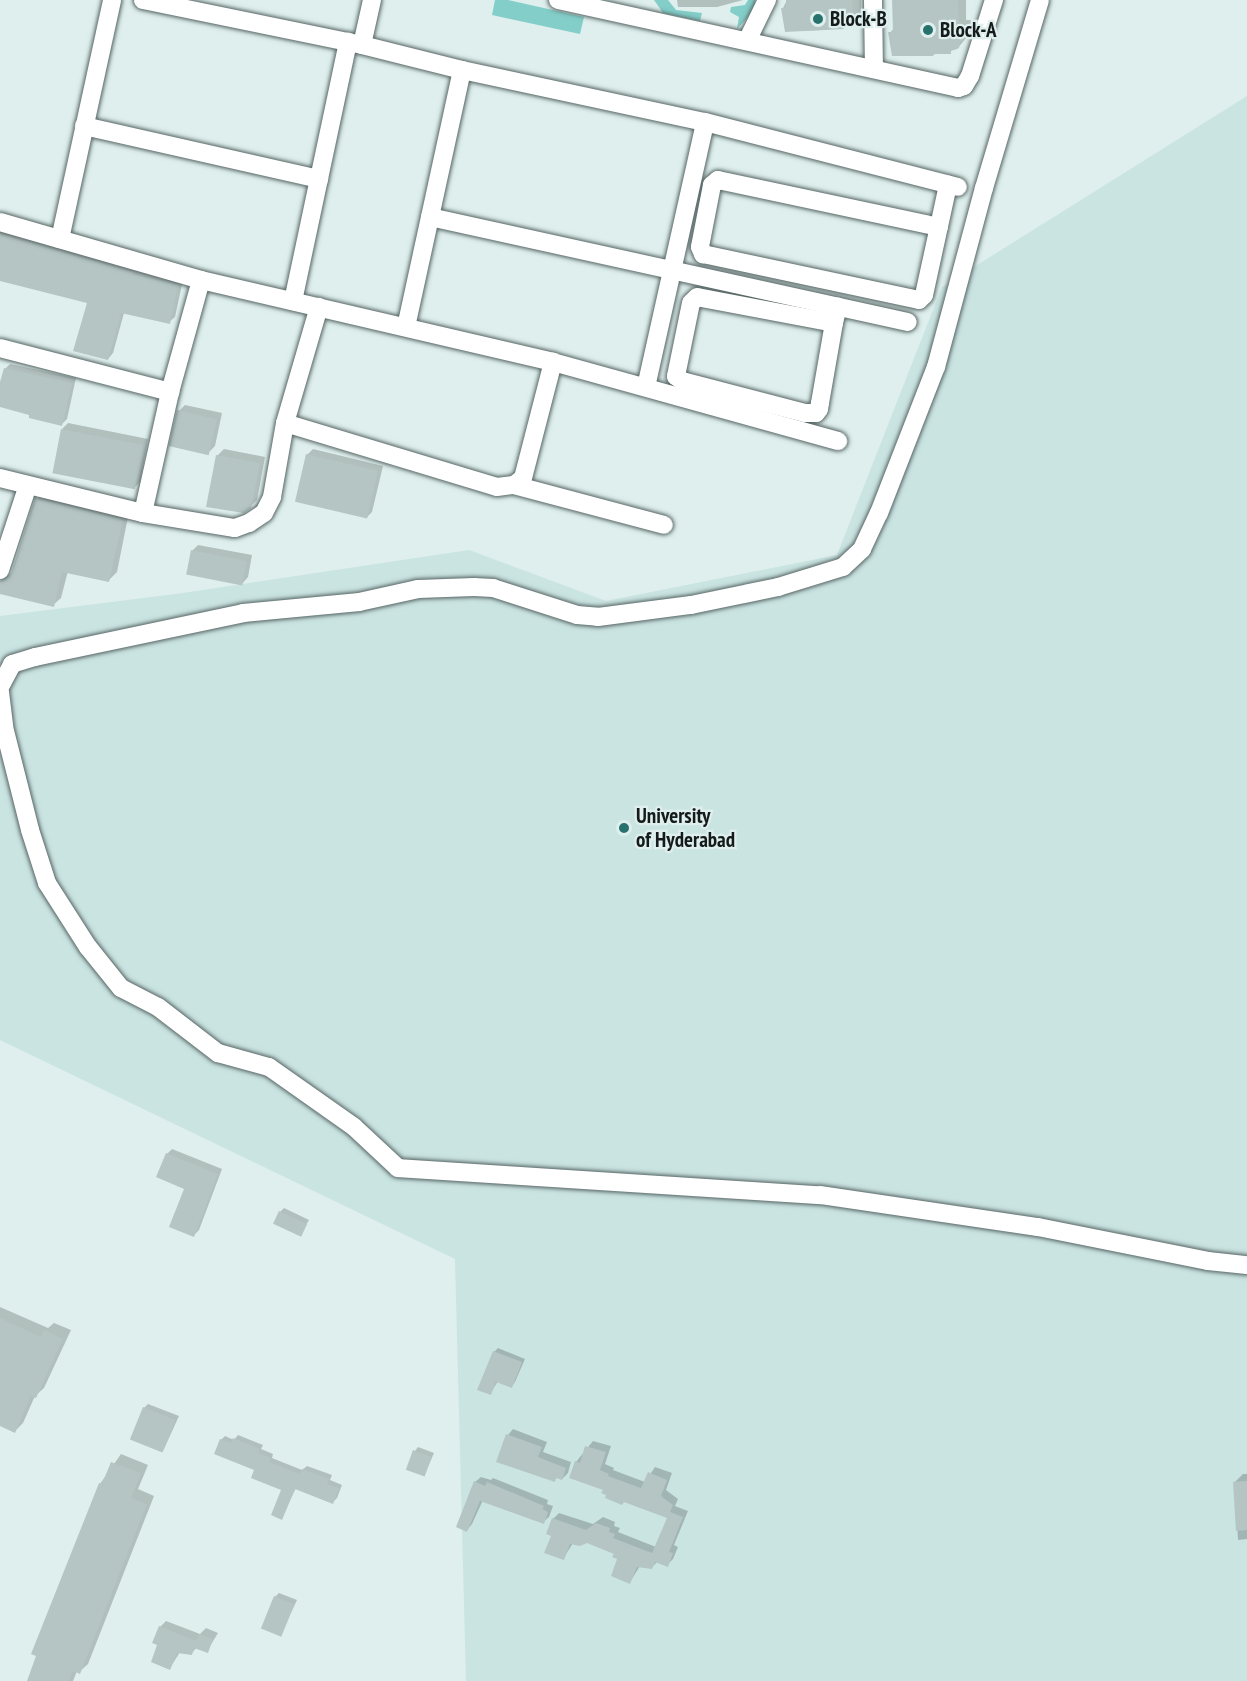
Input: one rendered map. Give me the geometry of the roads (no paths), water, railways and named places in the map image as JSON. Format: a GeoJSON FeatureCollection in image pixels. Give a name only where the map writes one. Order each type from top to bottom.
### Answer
{"type":"FeatureCollection","features":[{"type":"Feature","properties":{"kind":"street"},"geometry":{"type":"LineString","coordinates":[[60,239],[112,0]]}},
{"type":"Feature","properties":{"kind":"street"},"geometry":{"type":"LineString","coordinates":[[143,0],[355,44],[462,70],[705,122],[953,186],[939,227],[924,295],[916,301],[703,254],[699,247],[712,185],[718,180],[939,227]]}},
{"type":"Feature","properties":{"kind":"street"},"geometry":{"type":"LineString","coordinates":[[293,301],[319,179],[355,44],[372,0]]}},
{"type":"Feature","properties":{"kind":"street"},"geometry":{"type":"LineString","coordinates":[[558,0],[638,9],[747,41],[953,87],[964,86],[970,76],[994,0]]}},
{"type":"Feature","properties":{"kind":"street"},"geometry":{"type":"LineString","coordinates":[[747,41],[767,0]]}},
{"type":"Feature","properties":{"kind":"street"},"geometry":{"type":"LineString","coordinates":[[873,0],[874,69]]}},
{"type":"Feature","properties":{"kind":"street"},"geometry":{"type":"LineString","coordinates":[[0,687],[12,664],[69,648],[243,613],[359,602],[418,589],[474,587],[493,588],[578,615],[598,617],[691,605],[778,586],[843,567],[862,549],[879,513],[936,368],[984,188],[1040,0]]}},
{"type":"Feature","properties":{"kind":"street"},"geometry":{"type":"LineString","coordinates":[[406,327],[462,70]]}},
{"type":"Feature","properties":{"kind":"street"},"geometry":{"type":"LineString","coordinates":[[646,387],[705,122]]}},
{"type":"Feature","properties":{"kind":"street"},"geometry":{"type":"LineString","coordinates":[[84,126],[319,179]]}},
{"type":"Feature","properties":{"kind":"street"},"geometry":{"type":"LineString","coordinates":[[430,217],[672,268],[836,315]]}},
{"type":"Feature","properties":{"kind":"street"},"geometry":{"type":"LineString","coordinates":[[0,222],[201,280],[553,362],[838,441]]}},
{"type":"Feature","properties":{"kind":"street"},"geometry":{"type":"LineString","coordinates":[[143,513],[170,392],[201,280]]}},
{"type":"Feature","properties":{"kind":"street"},"geometry":{"type":"LineString","coordinates":[[836,315],[816,413],[805,413],[682,381],[676,376],[691,303],[697,297],[908,322]]}},
{"type":"Feature","properties":{"kind":"street"},"geometry":{"type":"LineString","coordinates":[[0,478],[143,513],[235,528],[249,524],[264,513],[272,496],[285,423],[320,307]]}},
{"type":"Feature","properties":{"kind":"street"},"geometry":{"type":"LineString","coordinates":[[0,348],[170,392]]}},
{"type":"Feature","properties":{"kind":"street"},"geometry":{"type":"LineString","coordinates":[[514,485],[524,478],[553,362]]}},
{"type":"Feature","properties":{"kind":"street"},"geometry":{"type":"LineString","coordinates":[[285,423],[497,488],[514,485],[664,525]]}},
{"type":"Feature","properties":{"kind":"street"},"geometry":{"type":"LineString","coordinates":[[0,570],[28,485]]}},
{"type":"Feature","properties":{"kind":"street"},"geometry":{"type":"LineString","coordinates":[[0,692],[4,727],[27,819],[47,883],[88,946],[121,988],[158,1007],[218,1053],[269,1066],[354,1127],[398,1168],[820,1195],[1038,1227],[1208,1260],[1247,1264]]}},
{"type":"Feature","properties":{"kind":"place","name":"Block-B"},"geometry":{"type":"Point","coordinates":[818,19]}},
{"type":"Feature","properties":{"kind":"place","name":"Block-A"},"geometry":{"type":"Point","coordinates":[928,30]}},
{"type":"Feature","properties":{"kind":"place","name":"University of Hyderabad"},"geometry":{"type":"Point","coordinates":[624,828]}}]}
